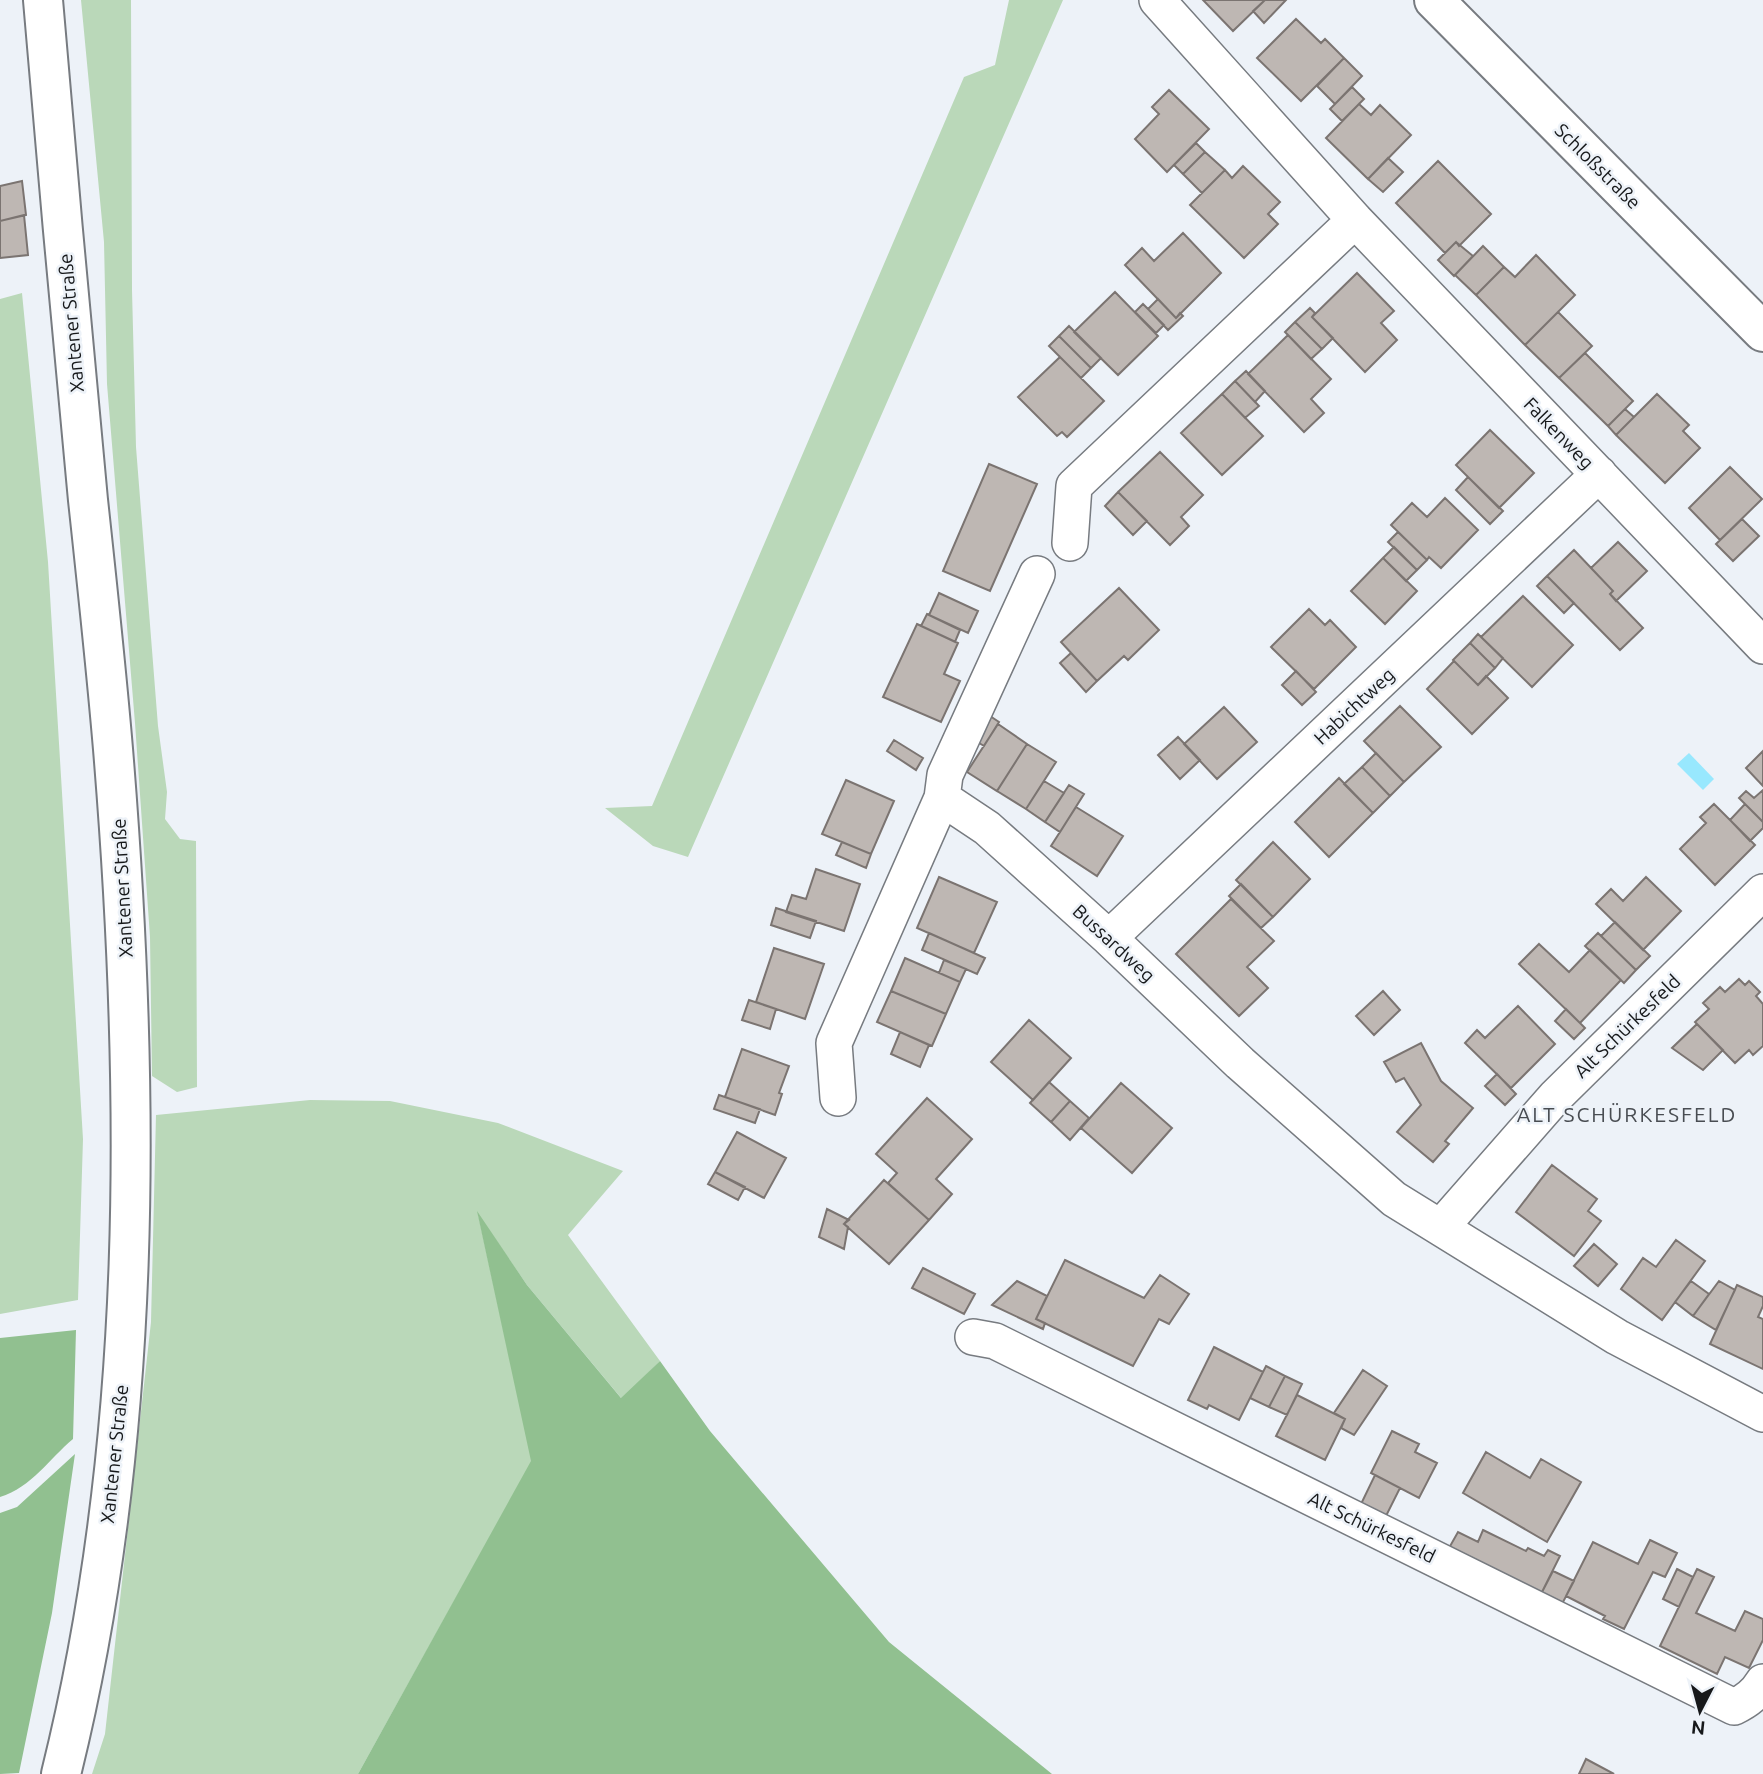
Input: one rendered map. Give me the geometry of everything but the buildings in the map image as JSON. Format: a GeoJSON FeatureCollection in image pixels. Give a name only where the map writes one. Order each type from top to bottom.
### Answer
{"type":"FeatureCollection","features":[{"type":"Feature","properties":{"kind":"main road","name":"Xantener Straße"},"geometry":{"type":"LineString","coordinates":[[43,0],[66,272],[113,750],[125,936],[131,1110],[126,1314],[111,1505],[89,1644],[61,1774]]}},
{"type":"Feature","properties":{"kind":"main road","name":"Schloßstraße"},"geometry":{"type":"LineString","coordinates":[[1434,0],[1763,332]]}},
{"type":"Feature","properties":{"kind":"street","name":"Falkenweg"},"geometry":{"type":"LineString","coordinates":[[1157,0],[1355,220],[1763,646]]}},
{"type":"Feature","properties":{"kind":"street"},"geometry":{"type":"LineString","coordinates":[[1070,543],[1074,486],[1355,220]]}},
{"type":"Feature","properties":{"kind":"street","name":"Habichtweg"},"geometry":{"type":"LineString","coordinates":[[1109,938],[1599,474]]}},
{"type":"Feature","properties":{"kind":"street"},"geometry":{"type":"LineString","coordinates":[[838,1098],[834,1043],[942,798],[945,775],[1037,574]]}},
{"type":"Feature","properties":{"kind":"street","name":"Bussardweg"},"geometry":{"type":"LineString","coordinates":[[942,798],[987,828],[1394,1199],[1441,1227]]}},
{"type":"Feature","properties":{"kind":"street","name":"Alt Schürkesfeld"},"geometry":{"type":"LineString","coordinates":[[1441,1227],[1555,1097],[1763,892]]}},
{"type":"Feature","properties":{"kind":"street"},"geometry":{"type":"LineString","coordinates":[[1441,1227],[1617,1337],[1763,1414]]}},
{"type":"Feature","properties":{"kind":"street","name":"Alt Schürkesfeld"},"geometry":{"type":"LineString","coordinates":[[972,1337],[995,1340],[1734,1707],[1746,1702],[1763,1682]]}},
{"type":"Feature","properties":{"kind":"green space"},"geometry":{"type":"Polygon","coordinates":[[[81,0],[131,0],[132,290],[136,447],[158,726],[167,792],[165,819],[180,839],[196,841],[197,1087],[177,1092],[152,1076],[150,937],[107,384],[104,242],[81,0]]]}},
{"type":"Feature","properties":{"kind":"green space"},"geometry":{"type":"Polygon","coordinates":[[[1009,0],[1063,0],[688,857],[653,846],[605,808],[652,806],[964,77],[995,65],[1009,0]]]}},
{"type":"Feature","properties":{"kind":"green space"},"geometry":{"type":"Polygon","coordinates":[[[22,293],[48,562],[83,1139],[78,1300],[0,1314],[0,299],[22,293]]]}},
{"type":"Feature","properties":{"kind":"green space"},"geometry":{"type":"Polygon","coordinates":[[[310,1100],[390,1101],[498,1123],[623,1171],[568,1235],[660,1361],[622,1399],[527,1285],[478,1214],[532,1461],[358,1774],[92,1774],[105,1734],[151,1322],[156,1115],[310,1100]]]}},
{"type":"Feature","properties":{"kind":"green space"},"geometry":{"type":"Polygon","coordinates":[[[477,1211],[527,1285],[621,1398],[660,1361],[710,1431],[889,1642],[1052,1774],[358,1774],[531,1461],[477,1211]]]}},
{"type":"Feature","properties":{"kind":"green space"},"geometry":{"type":"Polygon","coordinates":[[[76,1330],[73,1439],[31,1480],[0,1497],[0,1338],[76,1330]]]}},
{"type":"Feature","properties":{"kind":"green space"},"geometry":{"type":"Polygon","coordinates":[[[75,1454],[52,1613],[19,1773],[0,1774],[0,1513],[17,1507],[75,1454]]]}},
{"type":"Feature","properties":{"kind":"water"},"geometry":{"type":"Polygon","coordinates":[[[1689,753],[1714,779],[1703,790],[1677,764],[1689,753]]]}},
{"type":"Feature","properties":{"kind":"district","name":"ALT SCHÜRKESFELD"},"geometry":{"type":"Point","coordinates":[1627,1114]}}]}
